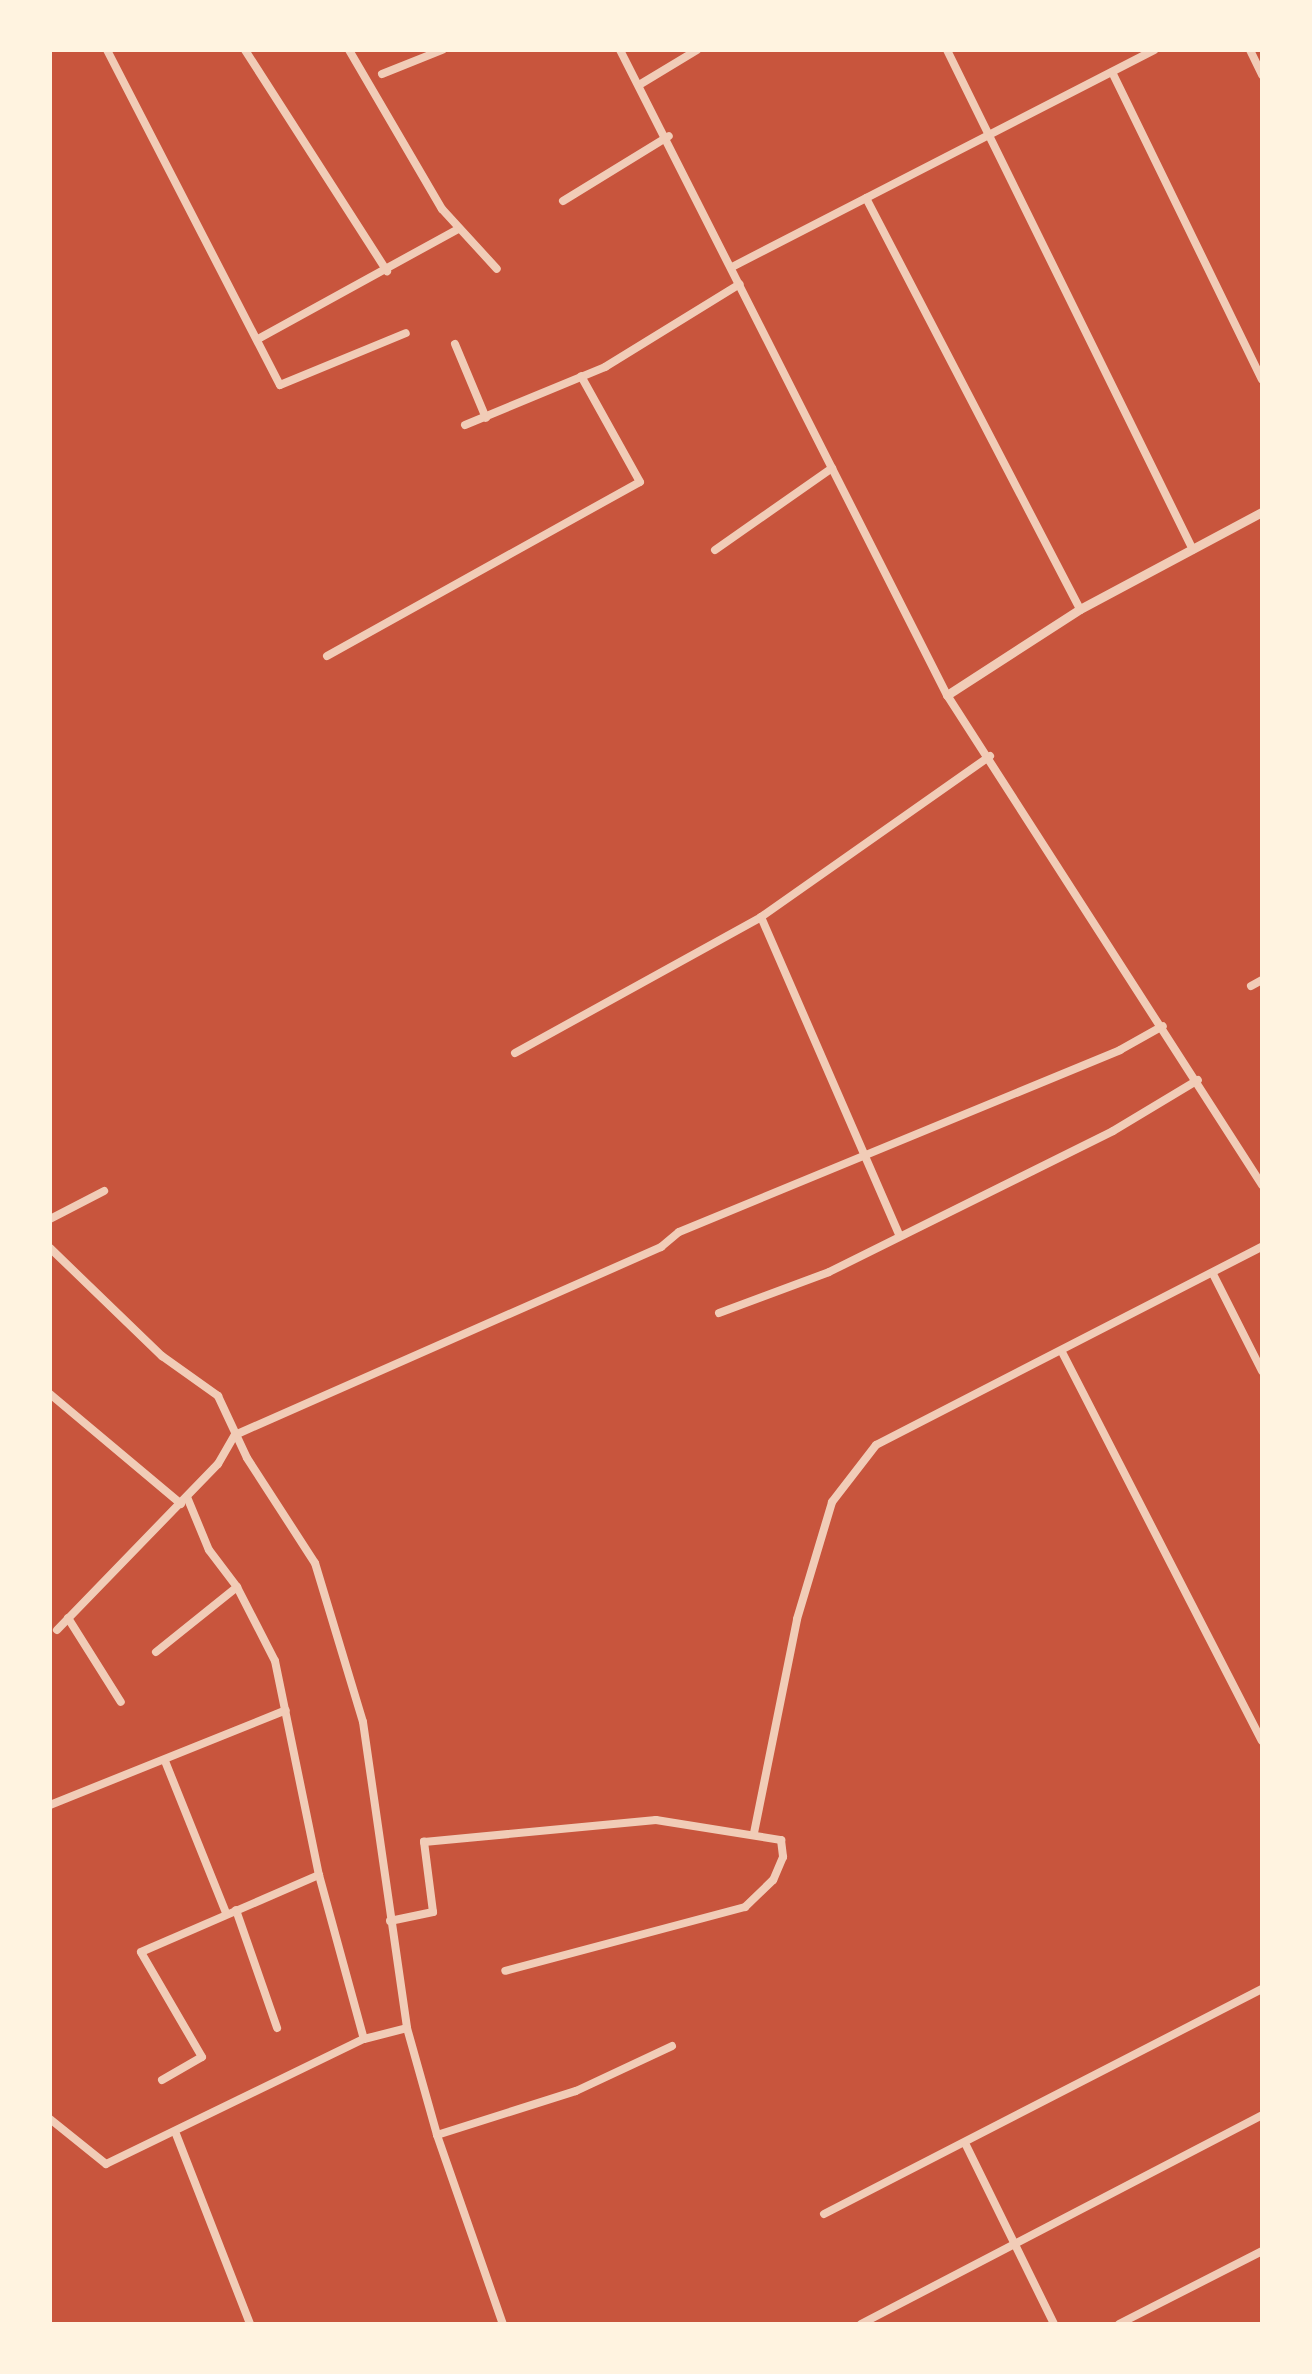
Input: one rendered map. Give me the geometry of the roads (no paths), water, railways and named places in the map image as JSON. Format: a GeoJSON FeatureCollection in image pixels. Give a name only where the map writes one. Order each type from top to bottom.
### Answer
{"type":"FeatureCollection","features":[{"type":"Feature","properties":{"kind":"street"},"geometry":{"type":"LineString","coordinates":[[107,50],[285,387],[406,333]]}},
{"type":"Feature","properties":{"kind":"street"},"geometry":{"type":"LineString","coordinates":[[245,50],[387,271]]}},
{"type":"Feature","properties":{"kind":"street"},"geometry":{"type":"LineString","coordinates":[[349,50],[458,229],[497,269]]}},
{"type":"Feature","properties":{"kind":"street"},"geometry":{"type":"LineString","coordinates":[[382,74],[442,50]]}},
{"type":"Feature","properties":{"kind":"street"},"geometry":{"type":"LineString","coordinates":[[620,50],[668,136],[947,695],[990,756],[1262,1185]]}},
{"type":"Feature","properties":{"kind":"street"},"geometry":{"type":"LineString","coordinates":[[640,85],[697,50]]}},
{"type":"Feature","properties":{"kind":"street"},"geometry":{"type":"LineString","coordinates":[[947,50],[1193,550]]}},
{"type":"Feature","properties":{"kind":"street"},"geometry":{"type":"LineString","coordinates":[[732,266],[1155,50]]}},
{"type":"Feature","properties":{"kind":"street"},"geometry":{"type":"LineString","coordinates":[[1250,50],[1262,75]]}},
{"type":"Feature","properties":{"kind":"street"},"geometry":{"type":"LineString","coordinates":[[1112,72],[1262,378]]}},
{"type":"Feature","properties":{"kind":"street"},"geometry":{"type":"LineString","coordinates":[[562,201],[668,136]]}},
{"type":"Feature","properties":{"kind":"street"},"geometry":{"type":"LineString","coordinates":[[866,198],[1080,609]]}},
{"type":"Feature","properties":{"kind":"street"},"geometry":{"type":"LineString","coordinates":[[258,340],[458,229]]}},
{"type":"Feature","properties":{"kind":"street"},"geometry":{"type":"LineString","coordinates":[[464,425],[581,376],[740,284]]}},
{"type":"Feature","properties":{"kind":"street"},"geometry":{"type":"LineString","coordinates":[[455,344],[486,418]]}},
{"type":"Feature","properties":{"kind":"street"},"geometry":{"type":"LineString","coordinates":[[327,656],[640,482],[581,376]]}},
{"type":"Feature","properties":{"kind":"street"},"geometry":{"type":"LineString","coordinates":[[715,550],[832,468]]}},
{"type":"Feature","properties":{"kind":"street"},"geometry":{"type":"LineString","coordinates":[[947,695],[1080,609],[1262,512]]}},
{"type":"Feature","properties":{"kind":"street"},"geometry":{"type":"LineString","coordinates":[[515,1054],[761,917],[990,756]]}},
{"type":"Feature","properties":{"kind":"street"},"geometry":{"type":"LineString","coordinates":[[761,917],[900,1236]]}},
{"type":"Feature","properties":{"kind":"street"},"geometry":{"type":"LineString","coordinates":[[1251,986],[1262,980]]}},
{"type":"Feature","properties":{"kind":"street"},"geometry":{"type":"LineString","coordinates":[[57,1630],[184,1501],[234,1435],[864,1154],[1120,1050],[1163,1026]]}},
{"type":"Feature","properties":{"kind":"street"},"geometry":{"type":"LineString","coordinates":[[719,1314],[829,1272],[1113,1130],[1198,1080]]}},
{"type":"Feature","properties":{"kind":"street"},"geometry":{"type":"LineString","coordinates":[[50,1219],[104,1191]]}},
{"type":"Feature","properties":{"kind":"street"},"geometry":{"type":"LineString","coordinates":[[754,1833],[797,1620],[832,1502],[876,1445],[1262,1247]]}},
{"type":"Feature","properties":{"kind":"street"},"geometry":{"type":"LineString","coordinates":[[50,1248],[162,1356],[218,1396],[234,1435],[315,1563],[346,1648],[364,1722],[408,2028],[437,2135],[503,2324]]}},
{"type":"Feature","properties":{"kind":"street"},"geometry":{"type":"LineString","coordinates":[[1213,1274],[1262,1371]]}},
{"type":"Feature","properties":{"kind":"street"},"geometry":{"type":"LineString","coordinates":[[1062,1352],[1262,1741]]}},
{"type":"Feature","properties":{"kind":"street"},"geometry":{"type":"LineString","coordinates":[[50,1394],[184,1501],[209,1550],[237,1587],[275,1661],[319,1875],[364,2038]]}},
{"type":"Feature","properties":{"kind":"street"},"geometry":{"type":"LineString","coordinates":[[156,1652],[237,1587]]}},
{"type":"Feature","properties":{"kind":"street"},"geometry":{"type":"LineString","coordinates":[[68,1618],[121,1702]]}},
{"type":"Feature","properties":{"kind":"street"},"geometry":{"type":"LineString","coordinates":[[50,1805],[286,1710]]}},
{"type":"Feature","properties":{"kind":"street"},"geometry":{"type":"LineString","coordinates":[[166,1761],[277,2028]]}},
{"type":"Feature","properties":{"kind":"street"},"geometry":{"type":"LineString","coordinates":[[390,1921],[434,1912],[424,1842],[502,1830],[560,1834],[622,1820],[754,1833],[781,1840],[783,1857],[764,1895],[746,1907],[505,1971]]}},
{"type":"Feature","properties":{"kind":"street"},"geometry":{"type":"LineString","coordinates":[[162,2080],[202,2057],[141,1952],[319,1875]]}},
{"type":"Feature","properties":{"kind":"street"},"geometry":{"type":"LineString","coordinates":[[824,2214],[1262,1989]]}},
{"type":"Feature","properties":{"kind":"street"},"geometry":{"type":"LineString","coordinates":[[50,2120],[106,2164],[176,2134],[364,2038],[408,2028]]}},
{"type":"Feature","properties":{"kind":"street"},"geometry":{"type":"LineString","coordinates":[[437,2135],[576,2090],[672,2046]]}},
{"type":"Feature","properties":{"kind":"street"},"geometry":{"type":"LineString","coordinates":[[860,2324],[1262,2115]]}},
{"type":"Feature","properties":{"kind":"street"},"geometry":{"type":"LineString","coordinates":[[176,2134],[250,2324]]}},
{"type":"Feature","properties":{"kind":"street"},"geometry":{"type":"LineString","coordinates":[[965,2143],[1016,2242],[1051,2323]]}},
{"type":"Feature","properties":{"kind":"street"},"geometry":{"type":"LineString","coordinates":[[1119,2324],[1262,2251]]}}]}
